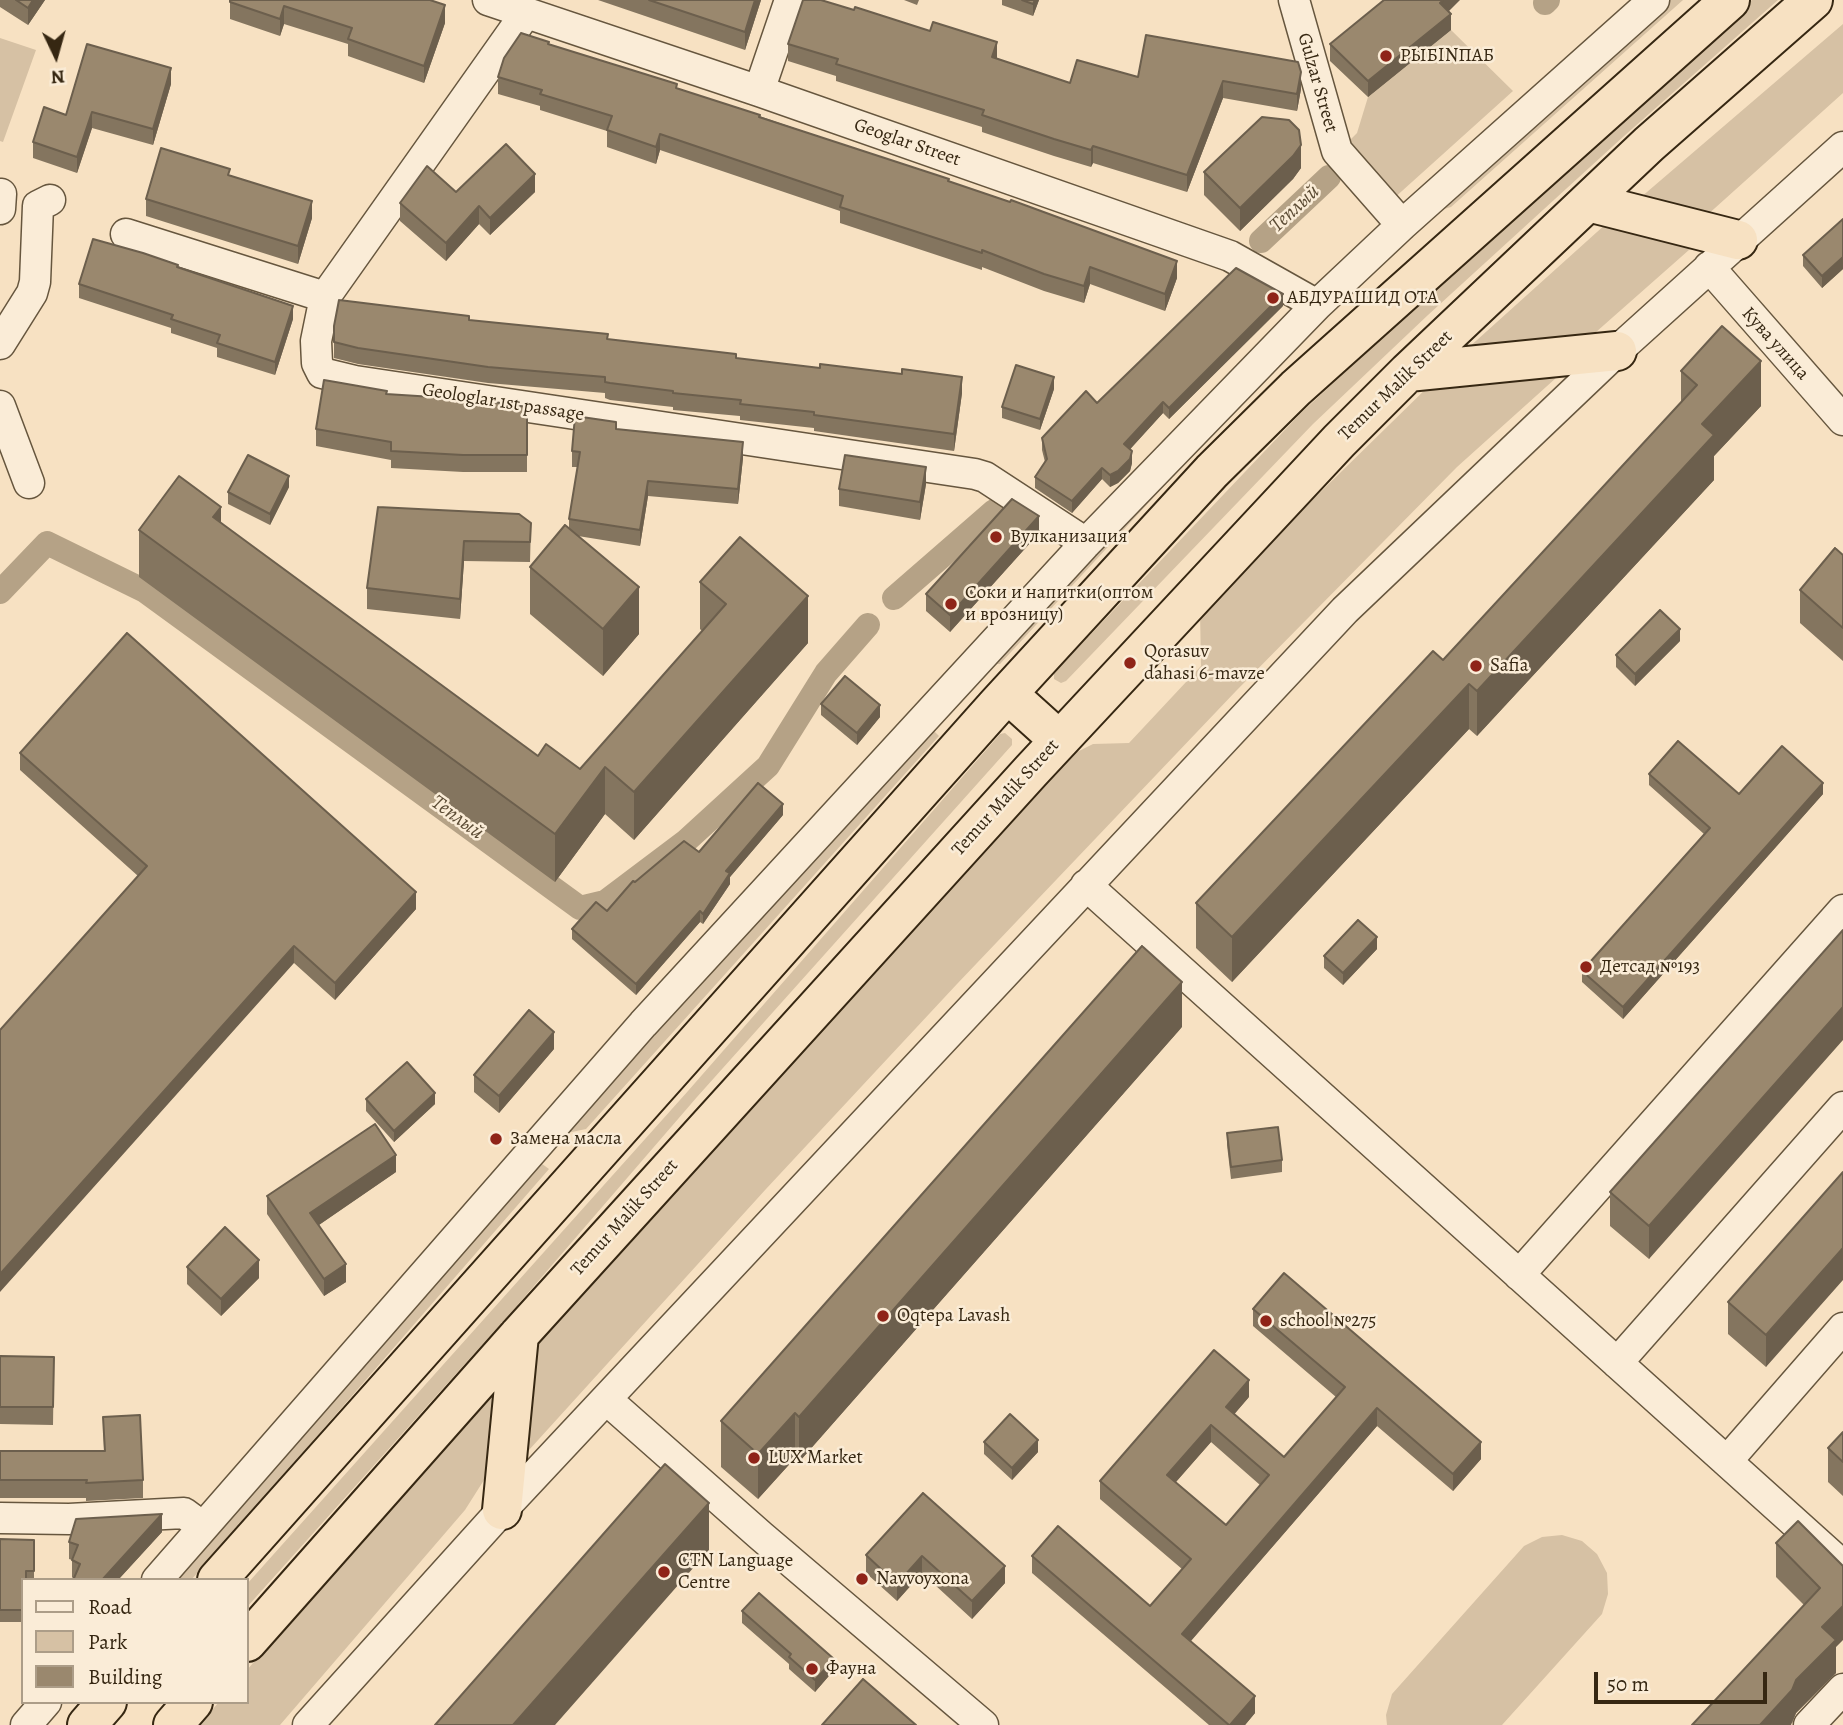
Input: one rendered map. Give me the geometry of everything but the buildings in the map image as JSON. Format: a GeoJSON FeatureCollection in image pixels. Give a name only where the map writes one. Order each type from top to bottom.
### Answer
{"type":"FeatureCollection","features":[{"type":"Feature","properties":{"kind":"highway"},"geometry":{"type":"LineString","coordinates":[[219,1578],[1008,694],[1203,481],[1296,388],[1730,0]]}},
{"type":"Feature","properties":{"kind":"highway","name":"Temur Malik Street"},"geometry":{"type":"LineString","coordinates":[[248,1641],[519,1335],[1059,740],[1329,451],[1408,372],[1649,144],[1813,0]]}},
{"type":"Feature","properties":{"kind":"highway"},"geometry":{"type":"LineString","coordinates":[[1588,202],[1738,240]]}},
{"type":"Feature","properties":{"kind":"highway"},"geometry":{"type":"LineString","coordinates":[[1408,372],[1617,351]]}},
{"type":"Feature","properties":{"kind":"highway"},"geometry":{"type":"LineString","coordinates":[[1008,694],[1059,740]]}},
{"type":"Feature","properties":{"kind":"highway"},"geometry":{"type":"LineString","coordinates":[[502,1510],[519,1335]]}},
{"type":"Feature","properties":{"kind":"highway"},"geometry":{"type":"LineString","coordinates":[[81,1725],[89,1704]]}},
{"type":"Feature","properties":{"kind":"highway"},"geometry":{"type":"LineString","coordinates":[[87,1725],[105,1704]]}},
{"type":"Feature","properties":{"kind":"highway"},"geometry":{"type":"LineString","coordinates":[[173,1725],[191,1704]]}},
{"type":"Feature","properties":{"kind":"street","name":"Geoglar Street"},"geometry":{"type":"LineString","coordinates":[[488,0],[759,91],[1230,256],[1317,306]]}},
{"type":"Feature","properties":{"kind":"street"},"geometry":{"type":"LineString","coordinates":[[759,91],[790,0]]}},
{"type":"Feature","properties":{"kind":"street","name":"Gulzar Street"},"geometry":{"type":"LineString","coordinates":[[1294,0],[1336,151],[1402,225]]}},
{"type":"Feature","properties":{"kind":"street"},"geometry":{"type":"LineString","coordinates":[[159,1578],[643,1024],[1086,543],[1317,306],[1402,225],[1654,0]]}},
{"type":"Feature","properties":{"kind":"street","name":"Geologlar 1st passage"},"geometry":{"type":"LineString","coordinates":[[526,13],[325,297],[316,341],[317,363],[322,373],[355,381],[985,477],[1086,543]]}},
{"type":"Feature","properties":{"kind":"street"},"geometry":{"type":"LineString","coordinates":[[308,1725],[502,1510],[1345,610],[1617,351],[1843,147]]}},
{"type":"Feature","properties":{"kind":"street"},"geometry":{"type":"LineString","coordinates":[[0,209],[1,194]]}},
{"type":"Feature","properties":{"kind":"street"},"geometry":{"type":"LineString","coordinates":[[0,344],[32,293],[35,282],[38,206],[50,200]]}},
{"type":"Feature","properties":{"kind":"street"},"geometry":{"type":"LineString","coordinates":[[126,234],[325,297]]}},
{"type":"Feature","properties":{"kind":"street","name":"Кува улица"},"geometry":{"type":"LineString","coordinates":[[1709,267],[1843,420]]}},
{"type":"Feature","properties":{"kind":"street"},"geometry":{"type":"LineString","coordinates":[[0,406],[29,483]]}},
{"type":"Feature","properties":{"kind":"street"},"geometry":{"type":"LineString","coordinates":[[1086,886],[1843,1566]]}},
{"type":"Feature","properties":{"kind":"street"},"geometry":{"type":"LineString","coordinates":[[1519,1275],[1843,910]]}},
{"type":"Feature","properties":{"kind":"street"},"geometry":{"type":"LineString","coordinates":[[1617,1363],[1843,1107]]}},
{"type":"Feature","properties":{"kind":"street"},"geometry":{"type":"LineString","coordinates":[[1727,1461],[1843,1328]]}},
{"type":"Feature","properties":{"kind":"street"},"geometry":{"type":"LineString","coordinates":[[607,1400],[983,1725]]}},
{"type":"Feature","properties":{"kind":"street"},"geometry":{"type":"LineString","coordinates":[[0,1518],[69,1519],[184,1514],[204,1527]]}},
{"type":"Feature","properties":{"kind":"street"},"geometry":{"type":"LineString","coordinates":[[1809,1725],[1843,1689]]}},
{"type":"Feature","properties":{"kind":"street"},"geometry":{"type":"LineString","coordinates":[[26,1725],[44,1704]]}},
{"type":"Feature","properties":{"kind":"green space"},"geometry":{"type":"Polygon","coordinates":[[[1666,0],[1683,0],[1451,207],[1423,215],[1666,0]]]}},
{"type":"Feature","properties":{"kind":"green space"},"geometry":{"type":"Polygon","coordinates":[[[1752,0],[1778,0],[1624,136],[1313,424],[1066,681],[1061,683],[1054,679],[1054,673],[1300,414],[1617,119],[1752,0]]]}},
{"type":"Feature","properties":{"kind":"green space"},"geometry":{"type":"Polygon","coordinates":[[[1843,24],[1843,93],[1705,217],[1640,198],[1843,24]]]}},
{"type":"Feature","properties":{"kind":"green space"},"geometry":{"type":"Polygon","coordinates":[[[1451,30],[1513,91],[1392,200],[1346,144],[1357,133],[1368,97],[1451,30]]]}},
{"type":"Feature","properties":{"kind":"green space"},"geometry":{"type":"Polygon","coordinates":[[[0,38],[36,50],[3,142],[0,141],[0,38]]]}},
{"type":"Feature","properties":{"kind":"green space"},"geometry":{"type":"Polygon","coordinates":[[[1607,223],[1698,242],[1587,340],[1467,349],[1607,223]]]}},
{"type":"Feature","properties":{"kind":"green space"},"geometry":{"type":"Polygon","coordinates":[[[1566,369],[1457,467],[1236,691],[766,1189],[519,1461],[535,1346],[1073,754],[1093,744],[1129,743],[1201,666],[1200,610],[1437,378],[1566,369]]]}},
{"type":"Feature","properties":{"kind":"green space"},"geometry":{"type":"Polygon","coordinates":[[[1222,423],[1000,664],[988,664],[1222,423]]]}},
{"type":"Feature","properties":{"kind":"green space"},"geometry":{"type":"Polygon","coordinates":[[[929,726],[939,736],[586,1129],[567,1133],[929,726]]]}},
{"type":"Feature","properties":{"kind":"green space"},"geometry":{"type":"Polygon","coordinates":[[[1005,733],[1012,739],[1012,745],[248,1606],[248,1583],[688,1091],[1000,734],[1005,733]]]}},
{"type":"Feature","properties":{"kind":"green space"},"geometry":{"type":"Polygon","coordinates":[[[538,1161],[549,1169],[193,1578],[172,1578],[538,1161]]]}},
{"type":"Feature","properties":{"kind":"green space"},"geometry":{"type":"Polygon","coordinates":[[[496,1391],[484,1480],[465,1510],[280,1725],[199,1725],[217,1704],[248,1704],[248,1669],[320,1585],[496,1391]]]}},
{"type":"Feature","properties":{"kind":"green space"},"geometry":{"type":"Polygon","coordinates":[[[1562,1535],[1582,1541],[1597,1554],[1607,1573],[1608,1594],[1602,1614],[1502,1725],[1387,1725],[1386,1715],[1392,1694],[1524,1546],[1542,1537],[1562,1535]]]}},
{"type":"Feature","properties":{"kind":"waterway","name":"Теплый"},"geometry":{"type":"LineString","coordinates":[[1545,3],[1548,0]]}},
{"type":"Feature","properties":{"kind":"waterway","name":"Теплый"},"geometry":{"type":"LineString","coordinates":[[1261,241],[1329,177]]}},
{"type":"Feature","properties":{"kind":"waterway","name":"Теплый"},"geometry":{"type":"LineString","coordinates":[[894,598],[994,511]]}},
{"type":"Feature","properties":{"kind":"waterway","name":"Теплый"},"geometry":{"type":"LineString","coordinates":[[0,592],[47,543],[145,591],[580,908],[605,902],[686,841],[768,766],[826,673],[868,625]]}},
{"type":"Feature","properties":{"kind":"place","name":"РЫБINПАБ"},"geometry":{"type":"Point","coordinates":[1386,56]}},
{"type":"Feature","properties":{"kind":"place","name":"АБДУРАШИД ОТА"},"geometry":{"type":"Point","coordinates":[1273,298]}},
{"type":"Feature","properties":{"kind":"place","name":"Вулканизация"},"geometry":{"type":"Point","coordinates":[996,537]}},
{"type":"Feature","properties":{"kind":"place","name":"Соки и напитки(оптом и врозницу)"},"geometry":{"type":"Point","coordinates":[951,604]}},
{"type":"Feature","properties":{"kind":"place","name":"Qorasuv dahasi 6-mavze"},"geometry":{"type":"Point","coordinates":[1130,663]}},
{"type":"Feature","properties":{"kind":"place","name":"Safia"},"geometry":{"type":"Point","coordinates":[1476,666]}},
{"type":"Feature","properties":{"kind":"place","name":"Детсад №193"},"geometry":{"type":"Point","coordinates":[1586,967]}},
{"type":"Feature","properties":{"kind":"place","name":"Замена масла"},"geometry":{"type":"Point","coordinates":[496,1139]}},
{"type":"Feature","properties":{"kind":"place","name":"Oqtepa Lavash"},"geometry":{"type":"Point","coordinates":[883,1316]}},
{"type":"Feature","properties":{"kind":"place","name":"school №275"},"geometry":{"type":"Point","coordinates":[1266,1321]}},
{"type":"Feature","properties":{"kind":"place","name":"LUX Market"},"geometry":{"type":"Point","coordinates":[754,1458]}},
{"type":"Feature","properties":{"kind":"place","name":"CTN Language Centre"},"geometry":{"type":"Point","coordinates":[664,1572]}},
{"type":"Feature","properties":{"kind":"place","name":"Navvoyxona"},"geometry":{"type":"Point","coordinates":[862,1579]}},
{"type":"Feature","properties":{"kind":"place","name":"Фауна"},"geometry":{"type":"Point","coordinates":[812,1669]}}]}
